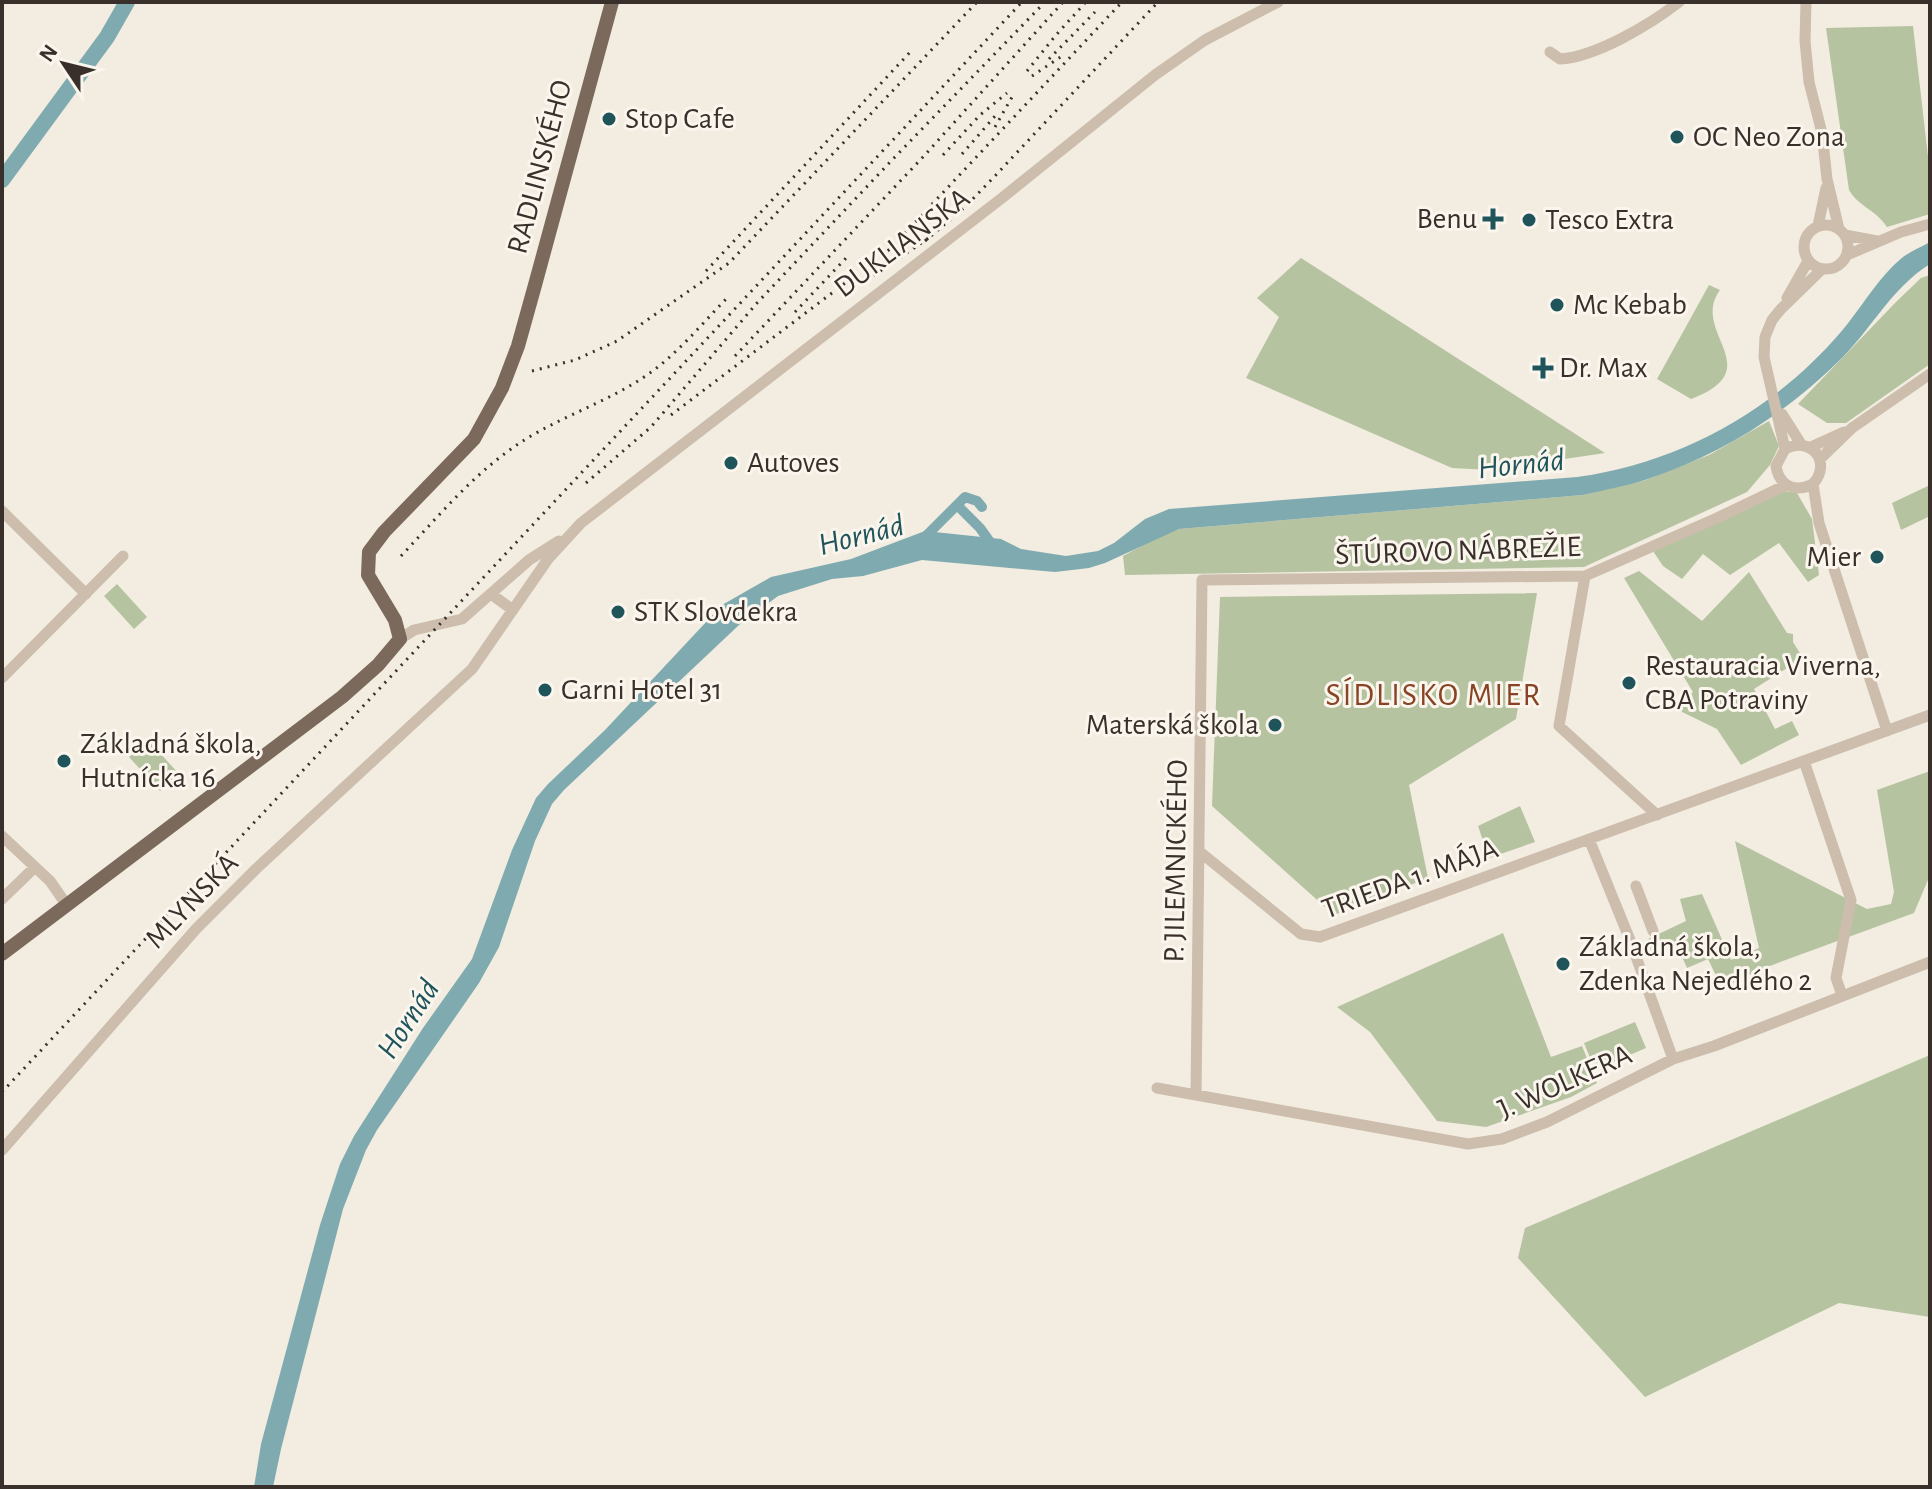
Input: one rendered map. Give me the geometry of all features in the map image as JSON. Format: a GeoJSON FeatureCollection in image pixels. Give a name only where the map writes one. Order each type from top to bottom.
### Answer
{"type":"FeatureCollection","features":[{"type":"Feature","properties":{"kind":"main road","name":"RADLINSKÉHO"},"geometry":{"type":"LineString","coordinates":[[400,639],[386,603],[368,575],[369,552],[384,532],[474,439],[490,413],[518,346],[612,2]]}},
{"type":"Feature","properties":{"kind":"main road"},"geometry":{"type":"LineString","coordinates":[[2,954],[342,697],[378,665],[400,639]]}},
{"type":"Feature","properties":{"kind":"street","name":"DUKLIANSKA"},"geometry":{"type":"LineString","coordinates":[[565,537],[1002,198],[1155,75],[1205,40],[1278,2]]}},
{"type":"Feature","properties":{"kind":"street"},"geometry":{"type":"LineString","coordinates":[[1550,52],[1560,59],[1579,57],[1630,32],[1679,2]]}},
{"type":"Feature","properties":{"kind":"street"},"geometry":{"type":"LineString","coordinates":[[1806,2],[1805,41],[1809,82],[1822,133],[1827,179],[1847,241],[1847,255]]}},
{"type":"Feature","properties":{"kind":"street"},"geometry":{"type":"LineString","coordinates":[[1818,226],[1827,179]]}},
{"type":"Feature","properties":{"kind":"street"},"geometry":{"type":"LineString","coordinates":[[1822,269],[1808,261],[1805,255],[1804,242],[1818,226],[1825,224],[1877,241]]}},
{"type":"Feature","properties":{"kind":"street"},"geometry":{"type":"LineString","coordinates":[[1781,309],[1822,269],[1837,266],[1847,255],[1877,241],[1930,224]]}},
{"type":"Feature","properties":{"kind":"street"},"geometry":{"type":"LineString","coordinates":[[1786,427],[1785,449],[1777,459],[1777,472],[1786,485],[1798,489],[1813,484],[1821,473],[1820,459],[1786,427],[1776,404],[1764,357],[1765,337],[1808,261]]}},
{"type":"Feature","properties":{"kind":"street"},"geometry":{"type":"LineString","coordinates":[[1820,459],[1852,428],[1930,374]]}},
{"type":"Feature","properties":{"kind":"street"},"geometry":{"type":"LineString","coordinates":[[1785,449],[1806,446],[1852,428]]}},
{"type":"Feature","properties":{"kind":"street"},"geometry":{"type":"LineString","coordinates":[[1748,502],[1777,472]]}},
{"type":"Feature","properties":{"kind":"street"},"geometry":{"type":"LineString","coordinates":[[1813,484],[1819,523],[1887,731]]}},
{"type":"Feature","properties":{"kind":"street","name":"ŠTÚROVO NÁBREŽIE"},"geometry":{"type":"LineString","coordinates":[[1202,580],[1585,576],[1786,485]]}},
{"type":"Feature","properties":{"kind":"street"},"geometry":{"type":"LineString","coordinates":[[1798,489],[1819,523]]}},
{"type":"Feature","properties":{"kind":"street"},"geometry":{"type":"LineString","coordinates":[[2,511],[86,594]]}},
{"type":"Feature","properties":{"kind":"street"},"geometry":{"type":"LineString","coordinates":[[400,639],[414,630],[459,621],[537,554],[565,537]]}},
{"type":"Feature","properties":{"kind":"street","name":"MLYNSKÁ"},"geometry":{"type":"LineString","coordinates":[[2,1150],[196,929],[256,869],[472,669],[565,537]]}},
{"type":"Feature","properties":{"kind":"street"},"geometry":{"type":"LineString","coordinates":[[2,678],[123,556]]}},
{"type":"Feature","properties":{"kind":"street"},"geometry":{"type":"LineString","coordinates":[[1585,576],[1559,726],[1657,815]]}},
{"type":"Feature","properties":{"kind":"street","name":"P. JILEMNICKÉHO"},"geometry":{"type":"LineString","coordinates":[[1196,1095],[1202,580]]}},
{"type":"Feature","properties":{"kind":"street"},"geometry":{"type":"LineString","coordinates":[[491,594],[513,610]]}},
{"type":"Feature","properties":{"kind":"street","name":"TRIEDA 1. MÁJA"},"geometry":{"type":"LineString","coordinates":[[1200,852],[1301,934],[1315,938],[1930,715]]}},
{"type":"Feature","properties":{"kind":"street"},"geometry":{"type":"LineString","coordinates":[[1804,761],[1851,900],[1836,978],[1842,995]]}},
{"type":"Feature","properties":{"kind":"street"},"geometry":{"type":"LineString","coordinates":[[2,836],[50,881],[66,904]]}},
{"type":"Feature","properties":{"kind":"street"},"geometry":{"type":"LineString","coordinates":[[1589,839],[1673,1059]]}},
{"type":"Feature","properties":{"kind":"street"},"geometry":{"type":"LineString","coordinates":[[2,899],[34,868]]}},
{"type":"Feature","properties":{"kind":"street"},"geometry":{"type":"LineString","coordinates":[[1636,886],[1653,931]]}},
{"type":"Feature","properties":{"kind":"street","name":"J. WOLKERA"},"geometry":{"type":"LineString","coordinates":[[1157,1088],[1468,1144],[1502,1139],[1547,1122],[1673,1059],[1930,962]]}},
{"type":"Feature","properties":{"kind":"green space"},"geometry":{"type":"Polygon","coordinates":[[[1913,26],[1930,174],[1930,214],[1887,227],[1849,190],[1826,28],[1913,26]]]}},
{"type":"Feature","properties":{"kind":"green space"},"geometry":{"type":"Polygon","coordinates":[[[1301,258],[1605,453],[1490,470],[1452,468],[1246,378],[1279,317],[1257,298],[1301,258]]]}},
{"type":"Feature","properties":{"kind":"green space"},"geometry":{"type":"Polygon","coordinates":[[[1930,275],[1930,364],[1846,423],[1827,423],[1798,404],[1896,302],[1921,278],[1930,275]]]}},
{"type":"Feature","properties":{"kind":"green space"},"geometry":{"type":"Polygon","coordinates":[[[1709,285],[1720,290],[1713,306],[1714,321],[1727,362],[1725,375],[1714,387],[1691,399],[1657,379],[1709,285]]]}},
{"type":"Feature","properties":{"kind":"green space"},"geometry":{"type":"Polygon","coordinates":[[[1769,421],[1779,446],[1770,465],[1747,492],[1584,567],[1125,575],[1123,556],[1179,529],[1583,495],[1646,480],[1709,455],[1769,421]]]}},
{"type":"Feature","properties":{"kind":"green space"},"geometry":{"type":"Polygon","coordinates":[[[1930,485],[1930,516],[1901,530],[1892,503],[1930,485]]]}},
{"type":"Feature","properties":{"kind":"green space"},"geometry":{"type":"Polygon","coordinates":[[[1784,491],[1797,493],[1812,519],[1819,575],[1808,582],[1779,543],[1730,575],[1703,554],[1682,579],[1663,566],[1653,551],[1784,491]]]}},
{"type":"Feature","properties":{"kind":"green space"},"geometry":{"type":"Polygon","coordinates":[[[1639,571],[1702,621],[1749,572],[1787,633],[1793,634],[1793,642],[1803,658],[1754,689],[1775,729],[1792,721],[1799,735],[1741,765],[1717,729],[1676,709],[1693,692],[1624,578],[1639,571]]]}},
{"type":"Feature","properties":{"kind":"green space"},"geometry":{"type":"Polygon","coordinates":[[[117,584],[147,617],[134,629],[104,596],[117,584]]]}},
{"type":"Feature","properties":{"kind":"green space"},"geometry":{"type":"Polygon","coordinates":[[[1537,593],[1516,719],[1409,785],[1428,878],[1334,915],[1212,806],[1220,597],[1537,593]]]}},
{"type":"Feature","properties":{"kind":"green space"},"geometry":{"type":"Polygon","coordinates":[[[148,740],[179,774],[160,791],[129,757],[148,740]]]}},
{"type":"Feature","properties":{"kind":"green space"},"geometry":{"type":"Polygon","coordinates":[[[1930,771],[1930,875],[1914,913],[1764,968],[1722,988],[1708,959],[1687,968],[1676,943],[1652,955],[1648,939],[1686,921],[1680,899],[1702,894],[1731,960],[1759,948],[1735,841],[1867,909],[1891,904],[1894,892],[1877,790],[1930,771]]]}},
{"type":"Feature","properties":{"kind":"green space"},"geometry":{"type":"Polygon","coordinates":[[[1520,806],[1535,842],[1489,858],[1478,826],[1520,806]]]}},
{"type":"Feature","properties":{"kind":"green space"},"geometry":{"type":"Polygon","coordinates":[[[1503,933],[1551,1057],[1582,1046],[1597,1083],[1571,1097],[1486,1127],[1437,1121],[1370,1032],[1337,1007],[1503,933]]]}},
{"type":"Feature","properties":{"kind":"green space"},"geometry":{"type":"Polygon","coordinates":[[[1635,1022],[1646,1048],[1595,1070],[1584,1043],[1635,1022]]]}},
{"type":"Feature","properties":{"kind":"green space"},"geometry":{"type":"Polygon","coordinates":[[[1930,1055],[1930,1317],[1839,1303],[1645,1397],[1518,1258],[1525,1228],[1930,1055]]]}},
{"type":"Feature","properties":{"kind":"water"},"geometry":{"type":"Polygon","coordinates":[[[1930,242],[1930,264],[1894,295],[1843,357],[1799,396],[1753,430],[1728,444],[1676,469],[1640,481],[1583,495],[1179,529],[1105,563],[1055,572],[922,560],[863,576],[832,579],[778,596],[739,625],[552,804],[535,841],[499,947],[479,983],[366,1150],[343,1209],[273,1487],[254,1487],[261,1444],[320,1225],[340,1164],[354,1136],[423,1028],[472,959],[512,850],[536,798],[605,730],[722,605],[771,577],[851,559],[925,531],[1001,539],[1021,549],[1066,556],[1098,551],[1145,519],[1169,509],[1577,477],[1652,460],[1722,429],[1785,386],[1840,333],[1894,265],[1930,242]]]}},
{"type":"Feature","properties":{"kind":"waterway"},"geometry":{"type":"LineString","coordinates":[[2,180],[107,37],[127,2]]}},
{"type":"Feature","properties":{"kind":"waterway","name":"Hornád"},"geometry":{"type":"LineString","coordinates":[[922,540],[965,497],[977,501],[982,507]]}},
{"type":"Feature","properties":{"kind":"waterway"},"geometry":{"type":"LineString","coordinates":[[957,505],[995,549]]}},
{"type":"Feature","properties":{"kind":"railway"},"geometry":{"type":"LineString","coordinates":[[532,371],[575,360],[617,341],[729,263],[977,2]]}},
{"type":"Feature","properties":{"kind":"railway"},"geometry":{"type":"LineString","coordinates":[[2,1092],[1022,2]]}},
{"type":"Feature","properties":{"kind":"railway"},"geometry":{"type":"LineString","coordinates":[[586,483],[651,427],[757,303],[1045,2]]}},
{"type":"Feature","properties":{"kind":"railway"},"geometry":{"type":"LineString","coordinates":[[735,356],[923,157],[1063,2]]}},
{"type":"Feature","properties":{"kind":"railway"},"geometry":{"type":"LineString","coordinates":[[671,415],[890,249],[1122,2]]}},
{"type":"Feature","properties":{"kind":"railway"},"geometry":{"type":"LineString","coordinates":[[925,241],[965,207],[1158,2]]}},
{"type":"Feature","properties":{"kind":"railway"},"geometry":{"type":"LineString","coordinates":[[1027,71],[1085,3]]}},
{"type":"Feature","properties":{"kind":"railway"},"geometry":{"type":"LineString","coordinates":[[1049,59],[1095,12]]}},
{"type":"Feature","properties":{"kind":"railway"},"geometry":{"type":"LineString","coordinates":[[706,271],[913,49]]}},
{"type":"Feature","properties":{"kind":"railway"},"geometry":{"type":"LineString","coordinates":[[1032,76],[1062,56]]}},
{"type":"Feature","properties":{"kind":"railway"},"geometry":{"type":"LineString","coordinates":[[943,155],[980,115],[1007,93]]}},
{"type":"Feature","properties":{"kind":"railway"},"geometry":{"type":"LineString","coordinates":[[995,127],[1012,97]]}},
{"type":"Feature","properties":{"kind":"railway"},"geometry":{"type":"LineString","coordinates":[[962,154],[996,115]]}},
{"type":"Feature","properties":{"kind":"railway"},"geometry":{"type":"LineString","coordinates":[[867,280],[933,235]]}},
{"type":"Feature","properties":{"kind":"railway"},"geometry":{"type":"LineString","coordinates":[[795,312],[848,256]]}},
{"type":"Feature","properties":{"kind":"railway"},"geometry":{"type":"LineString","coordinates":[[401,556],[453,500],[496,461],[526,439],[625,389],[653,371],[686,342],[726,299]]}},
{"type":"Feature","properties":{"kind":"place","name":"Stop Cafe"},"geometry":{"type":"Point","coordinates":[609,119]}},
{"type":"Feature","properties":{"kind":"place","name":"OC Neo Zona"},"geometry":{"type":"Point","coordinates":[1677,137]}},
{"type":"Feature","properties":{"kind":"place","name":"Benu"},"geometry":{"type":"Point","coordinates":[1493,219]}},
{"type":"Feature","properties":{"kind":"place","name":"Tesco Extra"},"geometry":{"type":"Point","coordinates":[1529,220]}},
{"type":"Feature","properties":{"kind":"place","name":"Mc Kebab"},"geometry":{"type":"Point","coordinates":[1557,305]}},
{"type":"Feature","properties":{"kind":"place","name":"Dr. Max"},"geometry":{"type":"Point","coordinates":[1543,368]}},
{"type":"Feature","properties":{"kind":"place","name":"Autoves"},"geometry":{"type":"Point","coordinates":[731,463]}},
{"type":"Feature","properties":{"kind":"place","name":"Mier"},"geometry":{"type":"Point","coordinates":[1877,557]}},
{"type":"Feature","properties":{"kind":"place","name":"STK Slovdekra"},"geometry":{"type":"Point","coordinates":[618,612]}},
{"type":"Feature","properties":{"kind":"place","name":"Restauracia Viverna, CBA Potraviny"},"geometry":{"type":"Point","coordinates":[1629,683]}},
{"type":"Feature","properties":{"kind":"place","name":"Garni Hotel 31"},"geometry":{"type":"Point","coordinates":[545,690]}},
{"type":"Feature","properties":{"kind":"place","name":"Materská škola"},"geometry":{"type":"Point","coordinates":[1275,725]}},
{"type":"Feature","properties":{"kind":"place","name":"Základná škola, Hutnícka 16"},"geometry":{"type":"Point","coordinates":[64,761]}},
{"type":"Feature","properties":{"kind":"place","name":"Základná škola, Zdenka Nejedlého 2"},"geometry":{"type":"Point","coordinates":[1563,964]}},
{"type":"Feature","properties":{"kind":"district","name":"SÍDLISKO MIER"},"geometry":{"type":"Point","coordinates":[1434,695]}}]}
